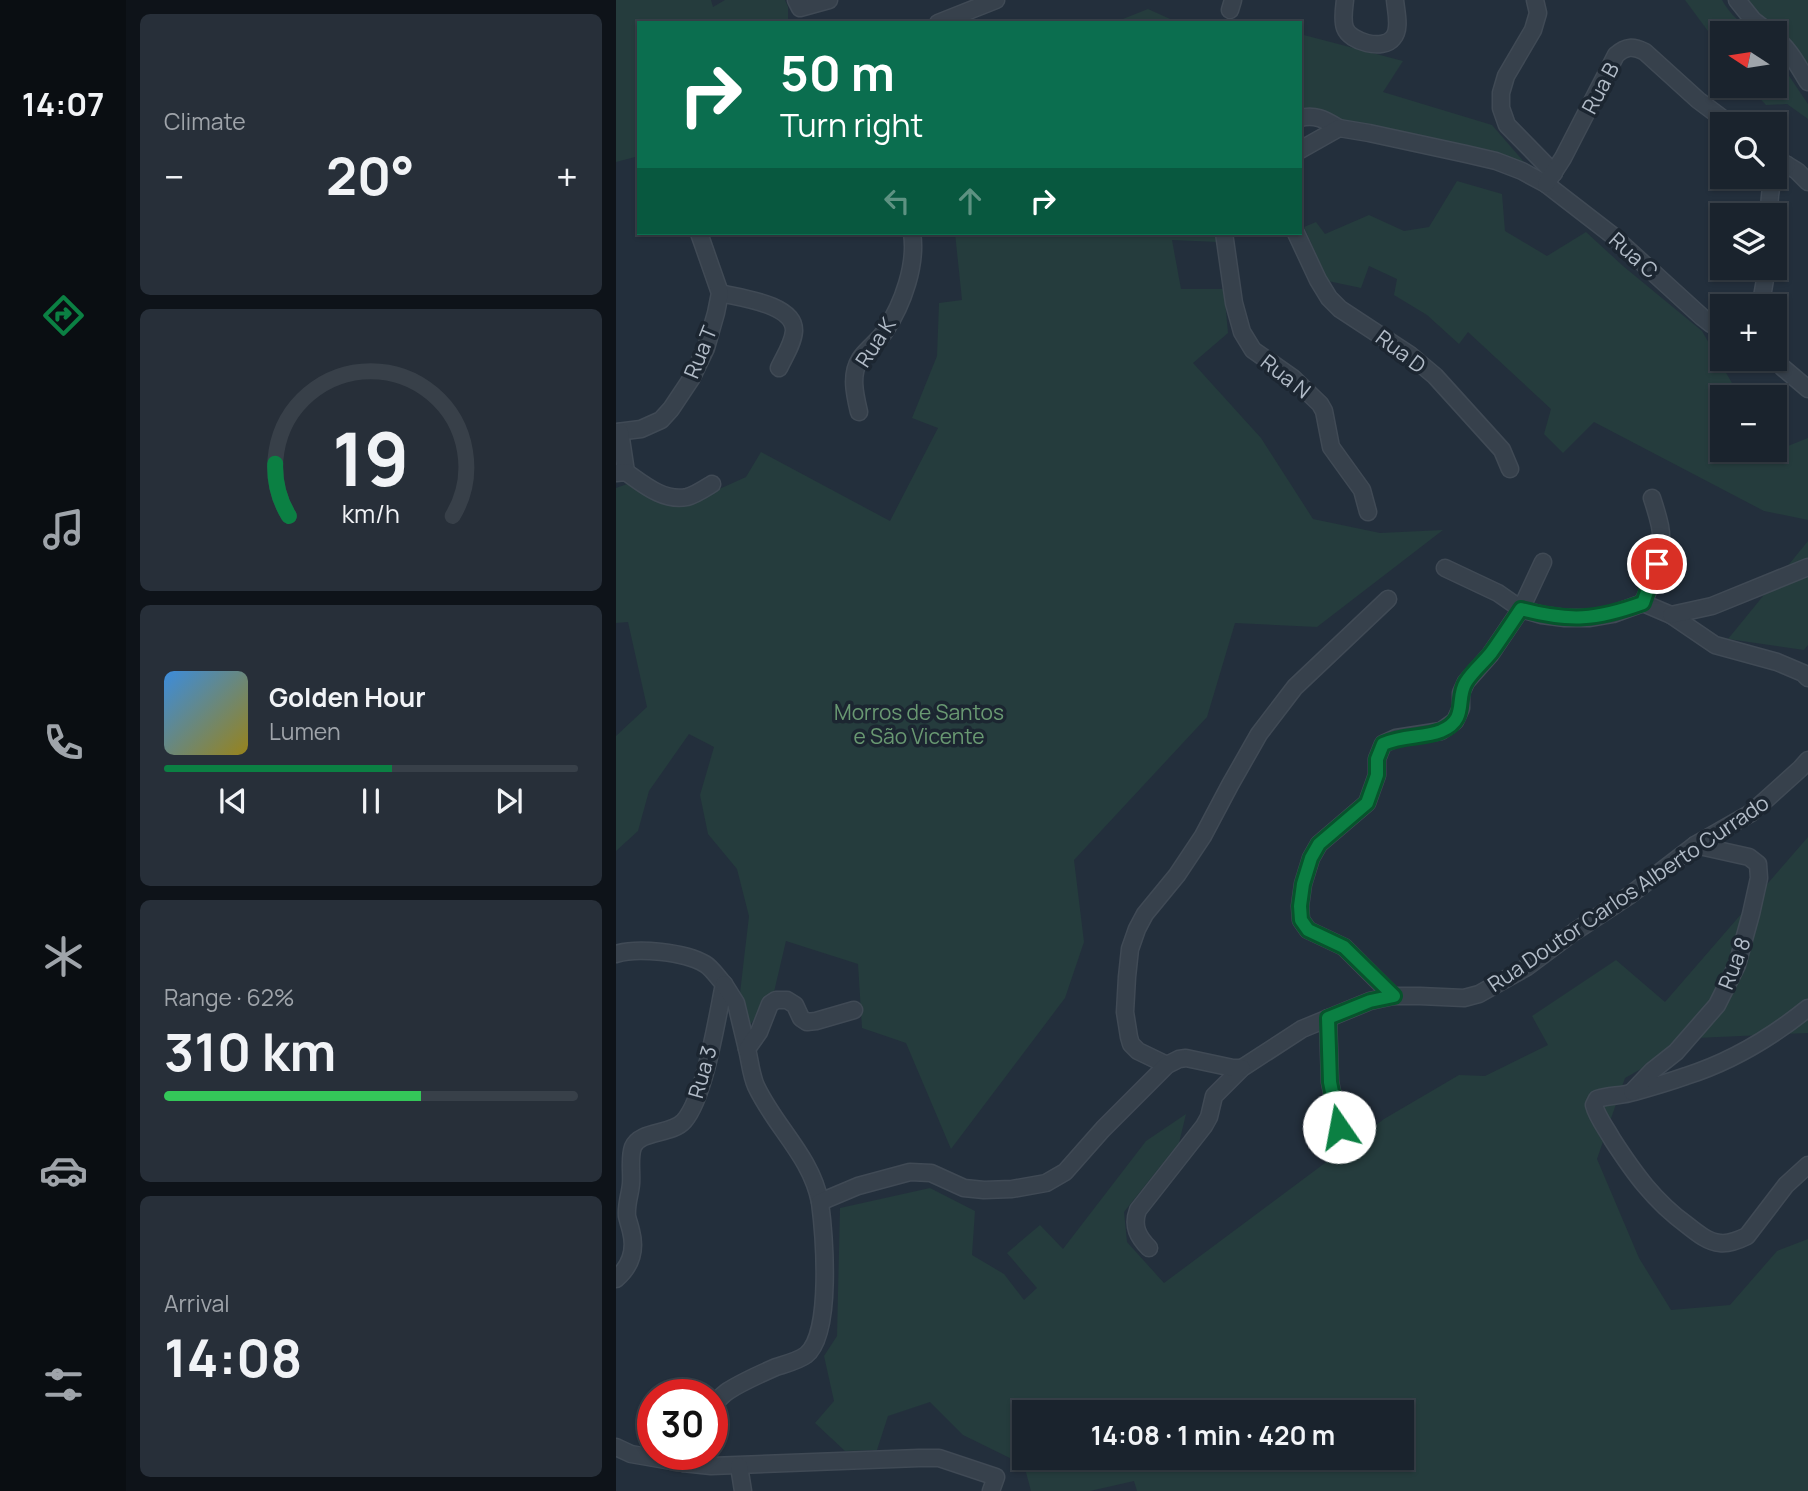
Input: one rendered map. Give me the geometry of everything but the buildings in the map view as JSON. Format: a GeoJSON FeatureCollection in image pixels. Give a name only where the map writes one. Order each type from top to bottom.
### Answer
{"type":"FeatureCollection","features":[{"type":"Feature","properties":{"kind":"street"},"geometry":{"type":"LineString","coordinates":[[798,10],[829,0]]}},
{"type":"Feature","properties":{"kind":"street"},"geometry":{"type":"LineString","coordinates":[[944,21],[996,0]]}},
{"type":"Feature","properties":{"kind":"street"},"geometry":{"type":"LineString","coordinates":[[1345,0],[1343,23],[1346,31],[1359,42],[1380,45],[1395,37],[1395,0]]}},
{"type":"Feature","properties":{"kind":"street"},"geometry":{"type":"LineString","coordinates":[[1535,0],[1538,13],[1533,30],[1506,76],[1501,108],[1507,125],[1550,178]]}},
{"type":"Feature","properties":{"kind":"street"},"geometry":{"type":"LineString","coordinates":[[1737,0],[1754,21]]}},
{"type":"Feature","properties":{"kind":"street","name":"Rua B"},"geometry":{"type":"LineString","coordinates":[[1550,178],[1616,55],[1622,49],[1636,47],[1645,52],[1714,112]]}},
{"type":"Feature","properties":{"kind":"street"},"geometry":{"type":"LineString","coordinates":[[1787,50],[1808,82]]}},
{"type":"Feature","properties":{"kind":"street"},"geometry":{"type":"LineString","coordinates":[[1302,118],[1321,118],[1339,128],[1466,153],[1550,178]]}},
{"type":"Feature","properties":{"kind":"street"},"geometry":{"type":"LineString","coordinates":[[1302,149],[1339,128]]}},
{"type":"Feature","properties":{"kind":"street"},"geometry":{"type":"LineString","coordinates":[[1787,165],[1808,182]]}},
{"type":"Feature","properties":{"kind":"street","name":"Rua C"},"geometry":{"type":"LineString","coordinates":[[1550,178],[1710,323]]}},
{"type":"Feature","properties":{"kind":"street"},"geometry":{"type":"LineString","coordinates":[[700,235],[720,293],[778,308],[790,318],[793,325],[792,341],[779,368]]}},
{"type":"Feature","properties":{"kind":"street","name":"Rua K"},"geometry":{"type":"LineString","coordinates":[[859,412],[854,391],[855,373],[860,359],[885,331],[906,288],[912,267],[912,235]]}},
{"type":"Feature","properties":{"kind":"street","name":"Rua N"},"geometry":{"type":"LineString","coordinates":[[1224,235],[1234,303],[1242,332],[1253,350],[1293,378],[1320,404],[1324,411],[1331,447],[1362,490],[1368,512]]}},
{"type":"Feature","properties":{"kind":"street","name":"Rua D"},"geometry":{"type":"LineString","coordinates":[[1297,235],[1329,298],[1340,309],[1410,355],[1435,376],[1502,450],[1510,469]]}},
{"type":"Feature","properties":{"kind":"street","name":"Rua T"},"geometry":{"type":"LineString","coordinates":[[618,432],[641,429],[661,421],[671,409],[691,379],[705,348],[720,293]]}},
{"type":"Feature","properties":{"kind":"street"},"geometry":{"type":"LineString","coordinates":[[1787,370],[1808,389]]}},
{"type":"Feature","properties":{"kind":"street"},"geometry":{"type":"LineString","coordinates":[[618,432],[621,472],[647,487],[675,498],[689,497],[712,485]]}},
{"type":"Feature","properties":{"kind":"street"},"geometry":{"type":"LineString","coordinates":[[1643,603],[1661,545],[1660,526],[1652,498]]}},
{"type":"Feature","properties":{"kind":"street"},"geometry":{"type":"LineString","coordinates":[[1394,996],[1344,947],[1315,934],[1303,925],[1300,906],[1311,858],[1319,844],[1367,803],[1377,775],[1377,759],[1383,744],[1396,738],[1441,731],[1455,721],[1461,709],[1461,693],[1466,682],[1490,654],[1521,609],[1543,562]]}},
{"type":"Feature","properties":{"kind":"street"},"geometry":{"type":"LineString","coordinates":[[1671,614],[1712,606],[1808,567]]}},
{"type":"Feature","properties":{"kind":"street"},"geometry":{"type":"LineString","coordinates":[[1446,568],[1498,593],[1521,609],[1542,615],[1590,618],[1613,614],[1643,603],[1671,614],[1715,645],[1777,662],[1803,673],[1808,678]]}},
{"type":"Feature","properties":{"kind":"street"},"geometry":{"type":"LineString","coordinates":[[1167,1065],[1138,1051],[1131,1044],[1129,1037],[1125,1012],[1126,977],[1130,949],[1137,929],[1145,914],[1177,875],[1203,836],[1259,734],[1295,687],[1388,599]]}},
{"type":"Feature","properties":{"kind":"street","name":"Rua Doutor Carlos Alberto Currado"},"geometry":{"type":"LineString","coordinates":[[1149,1248],[1139,1238],[1136,1229],[1138,1210],[1204,1126],[1214,1097],[1242,1068],[1302,1029],[1370,1001],[1394,996],[1464,998],[1479,994],[1527,967],[1630,895],[1695,845],[1751,814],[1808,760]]}},
{"type":"Feature","properties":{"kind":"street","name":"Rua 8"},"geometry":{"type":"LineString","coordinates":[[1630,1093],[1676,1052],[1717,1005],[1737,964],[1751,915],[1759,878],[1758,864],[1749,857],[1695,845]]}},
{"type":"Feature","properties":{"kind":"street"},"geometry":{"type":"LineString","coordinates":[[616,953],[651,952],[689,957],[707,965],[724,984],[736,1003],[755,1085],[816,1183],[823,1226],[824,1274],[822,1317],[817,1339],[805,1355],[728,1391]]}},
{"type":"Feature","properties":{"kind":"street","name":"Rua 3"},"geometry":{"type":"LineString","coordinates":[[616,1279],[629,1265],[633,1247],[627,1199],[631,1186],[631,1156],[634,1145],[645,1137],[674,1129],[688,1116],[705,1072],[724,984]]}},
{"type":"Feature","properties":{"kind":"street"},"geometry":{"type":"LineString","coordinates":[[747,1049],[759,1032],[770,1004],[776,1000],[787,1000],[795,1005],[807,1022],[854,1010]]}},
{"type":"Feature","properties":{"kind":"street"},"geometry":{"type":"LineString","coordinates":[[1808,1008],[1785,1026],[1731,1057],[1685,1077],[1630,1093],[1597,1099],[1594,1105],[1625,1160],[1647,1190],[1702,1237],[1720,1243],[1747,1236],[1786,1185],[1808,1165]]}},
{"type":"Feature","properties":{"kind":"street"},"geometry":{"type":"LineString","coordinates":[[1328,1018],[1330,1082],[1339,1127]]}},
{"type":"Feature","properties":{"kind":"street"},"geometry":{"type":"LineString","coordinates":[[820,1202],[858,1186],[910,1172],[931,1173],[964,1188],[984,1190],[1012,1189],[1046,1183],[1065,1172],[1103,1129],[1167,1065],[1186,1058],[1242,1068]]}},
{"type":"Feature","properties":{"kind":"street"},"geometry":{"type":"LineString","coordinates":[[616,1447],[637,1455]]}},
{"type":"Feature","properties":{"kind":"street"},"geometry":{"type":"LineString","coordinates":[[728,1466],[939,1458],[994,1484]]}},
{"type":"Feature","properties":{"kind":"street"},"geometry":{"type":"LineString","coordinates":[[739,1466],[743,1491]]}},
{"type":"Feature","properties":{"kind":"green space"},"geometry":{"type":"Polygon","coordinates":[[[616,0],[711,0],[713,7],[725,0],[785,0],[788,21],[637,21],[637,157],[616,162],[616,0]]]}},
{"type":"Feature","properties":{"kind":"green space"},"geometry":{"type":"Polygon","coordinates":[[[1685,0],[1722,0],[1740,21],[1710,21],[1710,34],[1685,0]]]}},
{"type":"Feature","properties":{"kind":"green space"},"geometry":{"type":"Polygon","coordinates":[[[1743,0],[1808,0],[1808,76],[1787,52],[1787,21],[1760,21],[1743,0]]]}},
{"type":"Feature","properties":{"kind":"green space"},"geometry":{"type":"Polygon","coordinates":[[[1148,9],[1175,21],[1118,21],[1148,9]]]}},
{"type":"Feature","properties":{"kind":"green space"},"geometry":{"type":"Polygon","coordinates":[[[1302,35],[1403,61],[1383,92],[1492,125],[1524,162],[1340,122],[1323,110],[1302,110],[1302,35]]]}},
{"type":"Feature","properties":{"kind":"green space"},"geometry":{"type":"Polygon","coordinates":[[[1787,73],[1808,104],[1808,119],[1787,104],[1766,105],[1759,98],[1787,98],[1787,73]]]}},
{"type":"Feature","properties":{"kind":"green space"},"geometry":{"type":"Polygon","coordinates":[[[1457,181],[1502,194],[1505,231],[1547,256],[1586,232],[1702,331],[1710,345],[1710,371],[1725,371],[1733,385],[1710,385],[1710,462],[1787,462],[1787,446],[1808,438],[1808,520],[1764,511],[1594,422],[1563,453],[1544,434],[1551,409],[1468,332],[1459,344],[1427,315],[1394,295],[1397,279],[1369,266],[1361,288],[1328,281],[1304,227],[1316,222],[1325,234],[1369,215],[1404,231],[1429,227],[1457,181]]]}},
{"type":"Feature","properties":{"kind":"green space","name":"Morros de Santos e São Vicente"},"geometry":{"type":"Polygon","coordinates":[[[955,235],[1218,235],[1218,242],[1172,240],[1181,289],[1224,289],[1228,333],[1193,363],[1261,438],[1313,519],[1380,533],[1443,530],[1317,627],[1235,623],[1207,717],[1074,860],[1084,942],[1065,998],[951,1149],[906,1043],[862,1028],[858,964],[786,941],[774,992],[750,1025],[740,993],[749,916],[737,869],[708,834],[700,795],[714,747],[689,734],[649,791],[638,831],[616,851],[616,736],[647,707],[628,622],[616,623],[616,488],[630,483],[686,504],[746,477],[761,452],[890,521],[938,428],[912,418],[937,356],[939,303],[962,300],[955,235]]]}},
{"type":"Feature","properties":{"kind":"green space"},"geometry":{"type":"Polygon","coordinates":[[[1808,541],[1808,645],[1804,650],[1728,639],[1808,541]]]}},
{"type":"Feature","properties":{"kind":"green space"},"geometry":{"type":"Polygon","coordinates":[[[1808,837],[1808,1033],[1696,1038],[1625,1078],[1597,1159],[1639,1258],[1671,1310],[1730,1305],[1777,1251],[1808,1239],[1808,1491],[1137,1491],[1134,1481],[1090,1491],[1031,1491],[1025,1470],[1414,1470],[1414,1400],[1012,1400],[1012,1459],[963,1435],[930,1402],[888,1416],[877,1450],[845,1451],[815,1423],[834,1401],[824,1356],[837,1336],[840,1208],[930,1188],[975,1211],[972,1255],[1004,1274],[1024,1300],[1037,1288],[1007,1253],[1040,1225],[1063,1249],[1146,1141],[1186,1114],[1179,1143],[1124,1212],[1127,1242],[1164,1283],[1384,1119],[1459,1075],[1485,1076],[1548,1045],[1532,1016],[1616,960],[1665,1002],[1808,837]]]}},
{"type":"Feature","properties":{"kind":"route"},"geometry":{"type":"LineString","coordinates":[[1339,1127],[1330,1082],[1328,1018],[1370,1001],[1394,996],[1344,947],[1315,934],[1303,925],[1300,906],[1311,858],[1319,844],[1367,803],[1377,775],[1377,759],[1383,744],[1396,738],[1441,731],[1455,721],[1461,709],[1461,693],[1466,682],[1490,654],[1521,609],[1565,618],[1613,614],[1643,603],[1657,564]]}}]}
